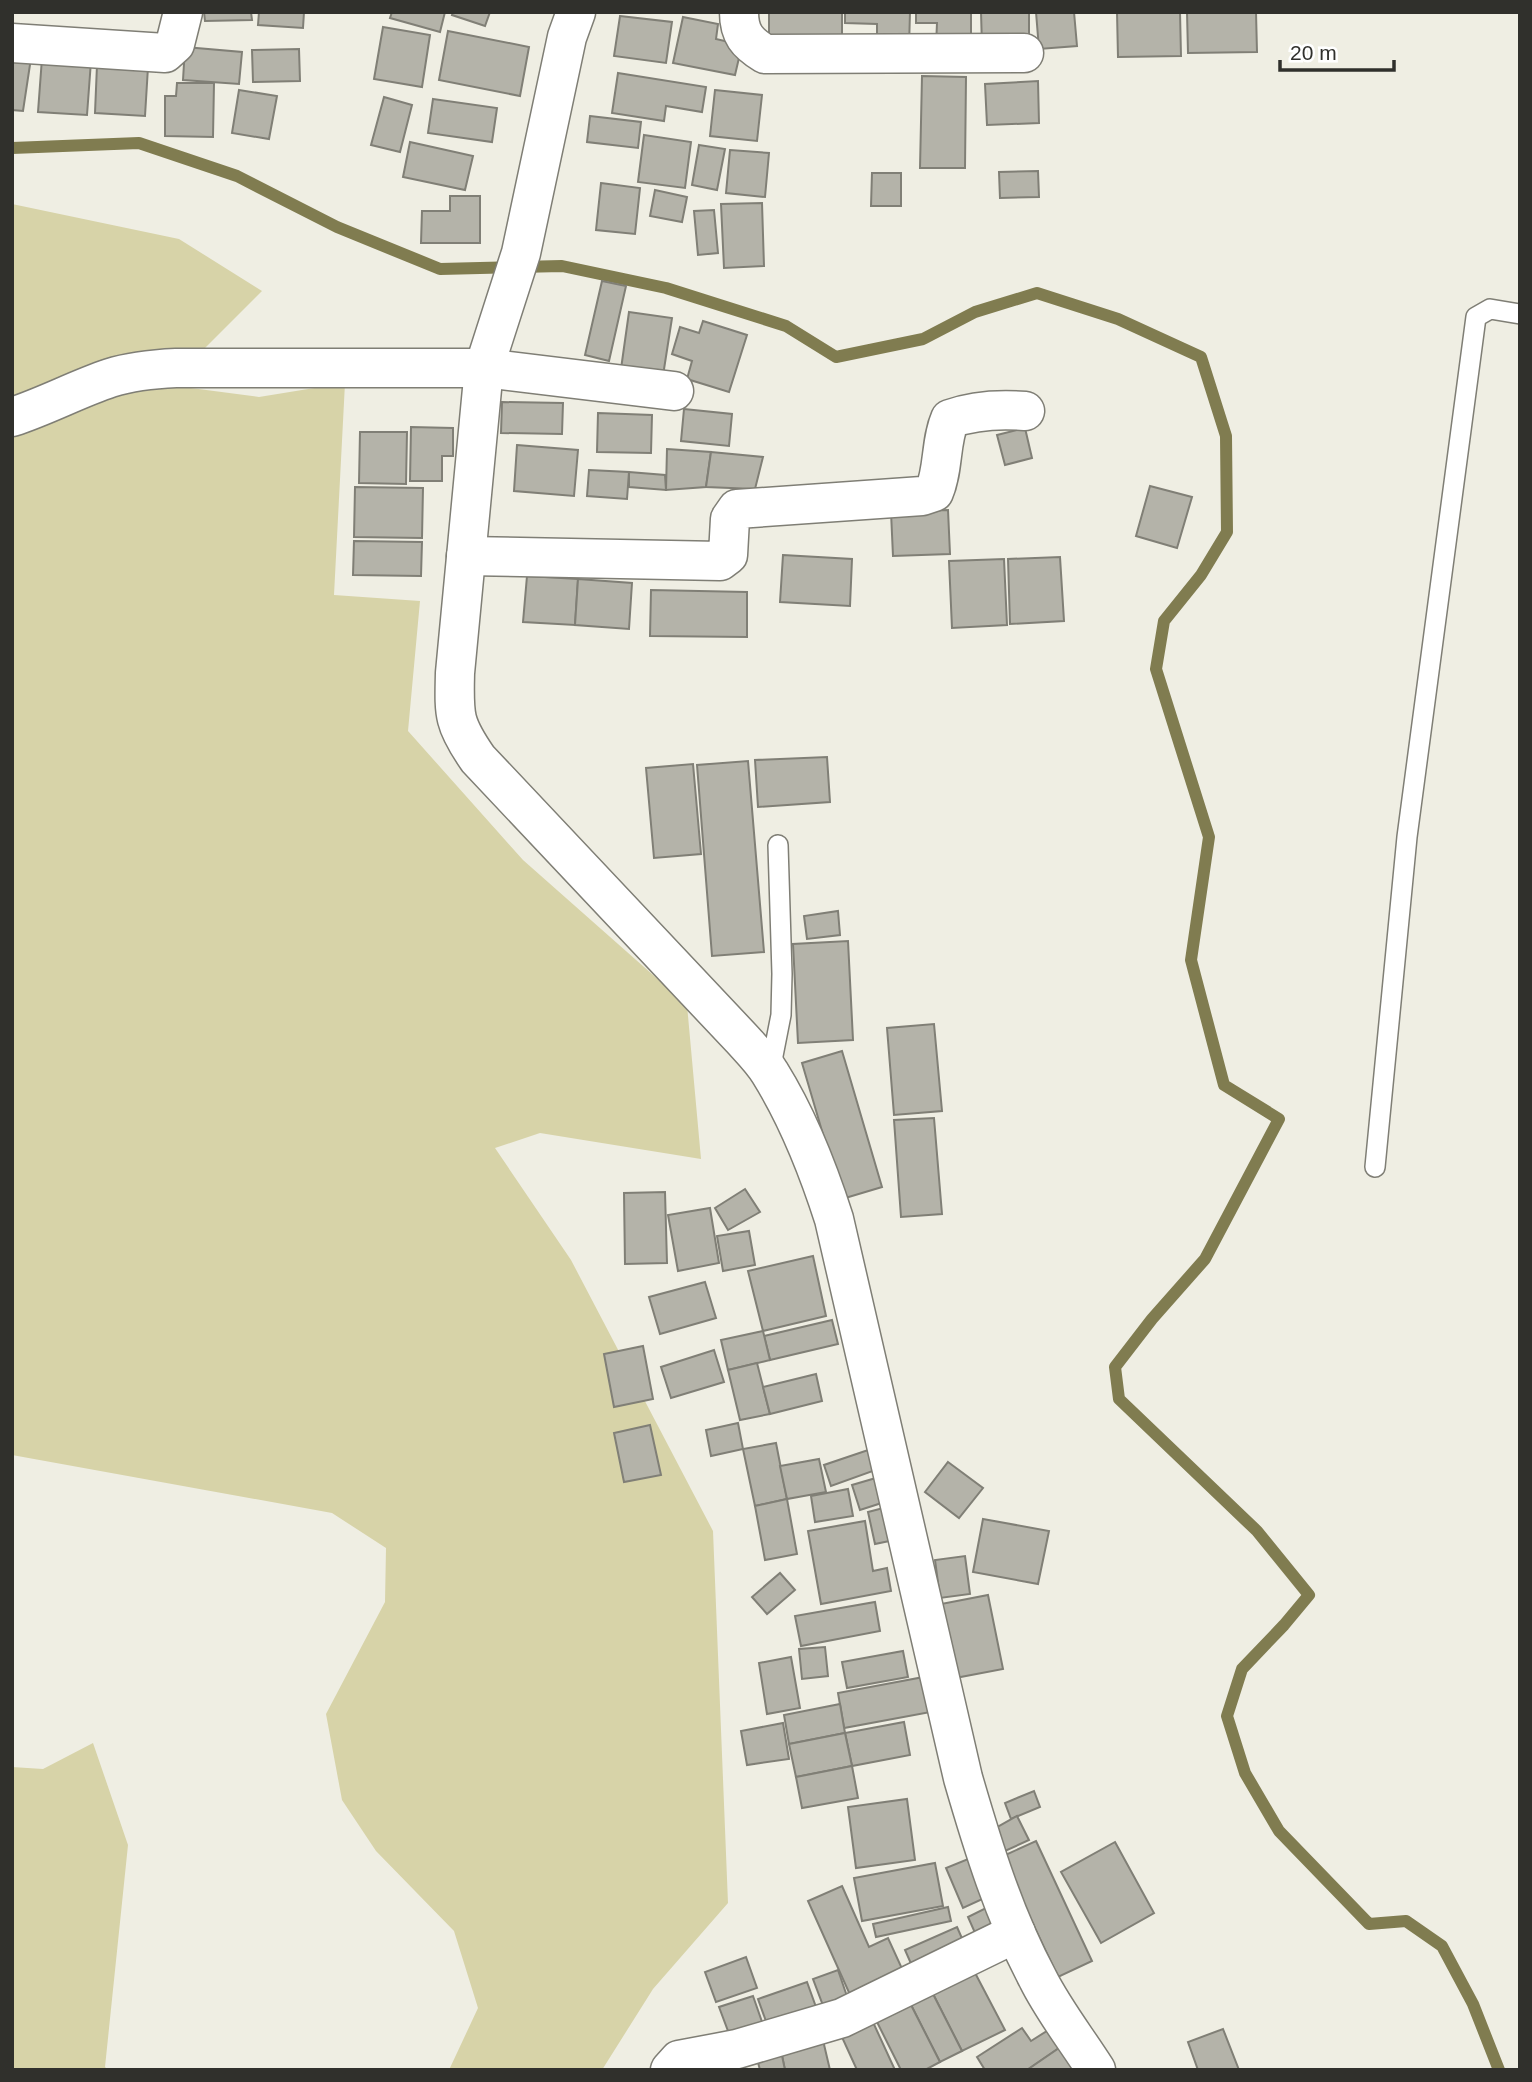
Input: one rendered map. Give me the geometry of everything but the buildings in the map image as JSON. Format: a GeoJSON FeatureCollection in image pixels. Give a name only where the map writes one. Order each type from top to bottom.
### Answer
{"type":"FeatureCollection","features":[{"type":"Feature","properties":{"kind":"street"},"geometry":{"type":"LineString","coordinates":[[12,43],[165,53],[175,44],[183,12]]}},
{"type":"Feature","properties":{"kind":"street"},"geometry":{"type":"LineString","coordinates":[[576,12],[567,37],[521,253],[484,368],[455,673],[454,715],[464,738],[478,759],[769,1072],[818,1171],[834,1219],[963,1777],[986,1859],[1039,1981],[1097,2070]]}},
{"type":"Feature","properties":{"kind":"street"},"geometry":{"type":"LineString","coordinates":[[739,12],[741,33],[748,44],[765,54],[1024,53]]}},
{"type":"Feature","properties":{"kind":"street"},"geometry":{"type":"LineString","coordinates":[[12,416],[109,379],[143,370],[176,368],[484,368],[674,391]]}},
{"type":"Feature","properties":{"kind":"street"},"geometry":{"type":"LineString","coordinates":[[466,556],[720,561],[728,555],[730,519],[737,509],[922,496],[934,492],[950,419],[968,413],[1025,411]]}},
{"type":"Feature","properties":{"kind":"street"},"geometry":{"type":"LineString","coordinates":[[670,2070],[679,2060],[737,2049],[842,2018],[1016,1933]]}},
{"type":"Feature","properties":{"kind":"lane"},"geometry":{"type":"LineString","coordinates":[[1375,1167],[1407,837],[1476,317],[1490,309],[1520,314]]}},
{"type":"Feature","properties":{"kind":"lane"},"geometry":{"type":"LineString","coordinates":[[769,1072],[781,1015],[778,845]]}},
{"type":"Feature","properties":{"kind":"shaded area"},"geometry":{"type":"Polygon","coordinates":[[[12,204],[179,239],[262,291],[168,385],[259,397],[345,383],[334,595],[420,601],[408,731],[523,860],[687,1005],[701,1159],[540,1133],[495,1148],[571,1260],[713,1531],[728,1903],[653,1989],[602,2070],[449,2070],[478,2008],[454,1931],[376,1851],[342,1800],[326,1714],[385,1602],[386,1548],[332,1513],[12,1455],[12,204]]]}},
{"type":"Feature","properties":{"kind":"shaded area"},"geometry":{"type":"Polygon","coordinates":[[[93,1743],[128,1845],[105,2067],[108,2070],[12,2070],[12,1767],[43,1769],[93,1743]]]}},
{"type":"Feature","properties":{"kind":"waterway"},"geometry":{"type":"LineString","coordinates":[[12,148],[139,143],[237,176],[337,227],[440,269],[562,266],[666,288],[786,326],[836,357],[923,339],[975,312],[1037,293],[1118,319],[1201,357],[1226,436],[1227,532],[1201,575],[1164,621],[1156,669],[1209,837],[1191,960],[1224,1085],[1279,1119],[1205,1259],[1152,1319],[1115,1367],[1119,1399],[1257,1531],[1309,1595],[1242,1669],[1227,1716],[1245,1773],[1279,1831],[1369,1924],[1406,1921],[1442,1946],[1473,2004],[1499,2070]]}}]}
